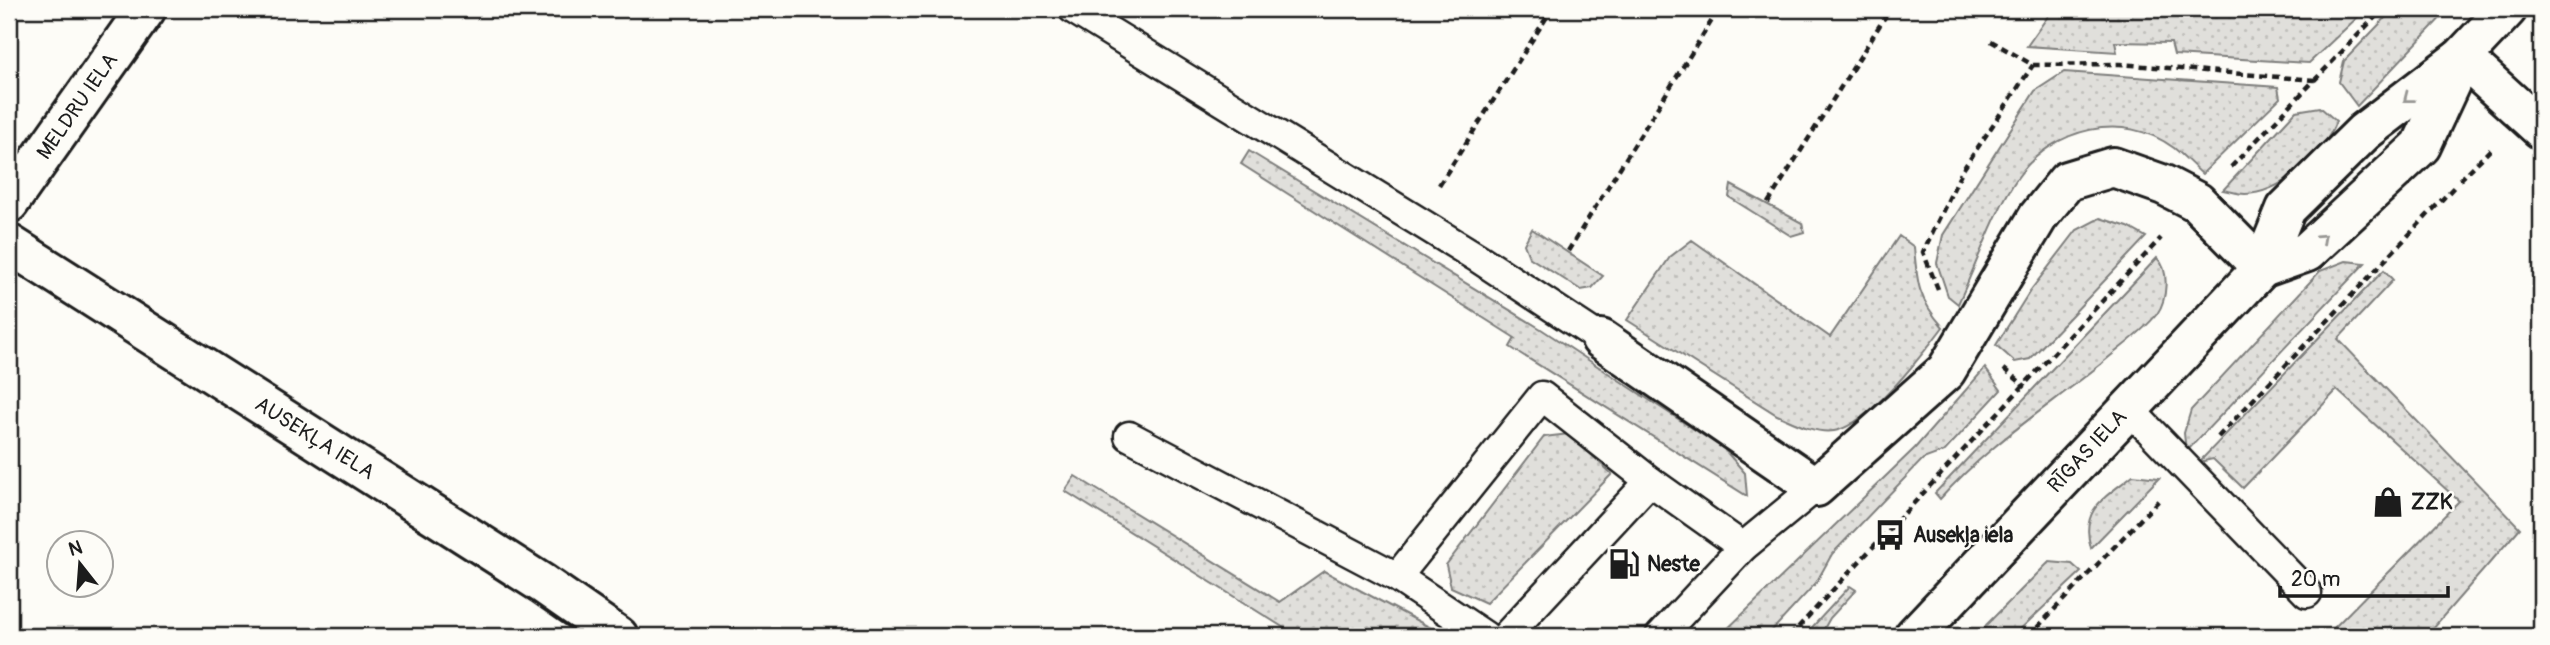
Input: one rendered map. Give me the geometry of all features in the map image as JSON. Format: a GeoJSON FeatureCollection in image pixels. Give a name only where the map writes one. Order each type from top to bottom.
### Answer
{"type":"FeatureCollection","features":[{"type":"Feature","properties":{"kind":"street","name":"MELDRU IELA"},"geometry":{"type":"LineString","coordinates":[[9,203],[146,9]]}},
{"type":"Feature","properties":{"kind":"street","name":"RĪGAS IELA"},"geometry":{"type":"LineString","coordinates":[[1913,636],[2262,268],[2286,209],[2364,132],[2462,57],[2507,9]]}},
{"type":"Feature","properties":{"kind":"street"},"geometry":{"type":"LineString","coordinates":[[2462,57],[2541,128]]}},
{"type":"Feature","properties":{"kind":"street"},"geometry":{"type":"LineString","coordinates":[[1601,339],[1816,488],[1946,372],[2038,217],[2067,181],[2113,167],[2164,185],[2197,202],[2262,268]]}},
{"type":"Feature","properties":{"kind":"street","name":"AUSEKĻA IELA"},"geometry":{"type":"LineString","coordinates":[[9,244],[543,584],[618,636]]}},
{"type":"Feature","properties":{"kind":"lane"},"geometry":{"type":"LineString","coordinates":[[1073,9],[1416,220],[1601,339]]}},
{"type":"Feature","properties":{"kind":"lane"},"geometry":{"type":"LineString","coordinates":[[1397,577],[1542,396],[1650,481],[1743,547]]}},
{"type":"Feature","properties":{"kind":"lane"},"geometry":{"type":"LineString","coordinates":[[2128,408],[2307,593]]}},
{"type":"Feature","properties":{"kind":"lane"},"geometry":{"type":"LineString","coordinates":[[1129,436],[1397,577],[1485,636]]}},
{"type":"Feature","properties":{"kind":"lane"},"geometry":{"type":"LineString","coordinates":[[1506,636],[1650,481]]}},
{"type":"Feature","properties":{"kind":"lane"},"geometry":{"type":"LineString","coordinates":[[1660,636],[1743,547],[1816,488]]}},
{"type":"Feature","properties":{"kind":"path"},"geometry":{"type":"LineString","coordinates":[[1416,220],[1552,9]]}},
{"type":"Feature","properties":{"kind":"path"},"geometry":{"type":"LineString","coordinates":[[1568,251],[1719,9]]}},
{"type":"Feature","properties":{"kind":"path"},"geometry":{"type":"LineString","coordinates":[[1768,203],[1890,9]]}},
{"type":"Feature","properties":{"kind":"path"},"geometry":{"type":"LineString","coordinates":[[2224,174],[2383,9]]}},
{"type":"Feature","properties":{"kind":"path"},"geometry":{"type":"LineString","coordinates":[[1991,41],[2033,65],[2120,64],[2316,80]]}},
{"type":"Feature","properties":{"kind":"path"},"geometry":{"type":"LineString","coordinates":[[1942,299],[1923,252],[1962,171],[2033,65]]}},
{"type":"Feature","properties":{"kind":"path"},"geometry":{"type":"LineString","coordinates":[[2029,636],[2479,161]]}},
{"type":"Feature","properties":{"kind":"path"},"geometry":{"type":"LineString","coordinates":[[1790,636],[2153,246]]}},
{"type":"Feature","properties":{"kind":"path"},"geometry":{"type":"LineString","coordinates":[[1999,364],[2025,386]]}},
{"type":"Feature","properties":{"kind":"shaded area"},"geometry":{"type":"Polygon","coordinates":[[[2053,9],[2355,9],[2360,15],[2309,63],[2174,55],[2171,43],[2115,42],[2117,52],[2027,46],[2053,9]]]}},
{"type":"Feature","properties":{"kind":"shaded area"},"geometry":{"type":"Polygon","coordinates":[[[2394,9],[2449,9],[2357,106],[2339,82],[2344,61],[2394,9]]]}},
{"type":"Feature","properties":{"kind":"shaded area"},"geometry":{"type":"Polygon","coordinates":[[[2064,72],[2278,87],[2280,98],[2202,174],[2174,148],[2154,136],[2133,130],[2090,130],[2069,136],[2050,146],[2033,160],[2010,190],[1958,304],[1948,296],[1937,263],[1943,235],[2035,91],[2064,72]]]}},
{"type":"Feature","properties":{"kind":"shaded area"},"geometry":{"type":"Polygon","coordinates":[[[2320,107],[2336,121],[2322,146],[2300,170],[2273,187],[2259,192],[2242,194],[2223,190],[2296,111],[2320,107]]]}},
{"type":"Feature","properties":{"kind":"shaded area"},"geometry":{"type":"Polygon","coordinates":[[[1249,151],[1541,329],[1724,449],[1745,473],[1747,496],[1510,347],[1515,338],[1241,164],[1249,151]]]}},
{"type":"Feature","properties":{"kind":"shaded area"},"geometry":{"type":"Polygon","coordinates":[[[1731,185],[1802,223],[1804,232],[1791,236],[1729,197],[1731,185]]]}},
{"type":"Feature","properties":{"kind":"shaded area"},"geometry":{"type":"Polygon","coordinates":[[[2100,218],[2128,227],[2146,237],[2030,359],[2015,362],[1996,345],[2030,291],[2077,230],[2100,218]]]}},
{"type":"Feature","properties":{"kind":"shaded area"},"geometry":{"type":"Polygon","coordinates":[[[1532,229],[1603,276],[1592,288],[1581,290],[1529,257],[1524,244],[1532,229]]]}},
{"type":"Feature","properties":{"kind":"shaded area"},"geometry":{"type":"Polygon","coordinates":[[[1899,236],[1914,247],[1920,290],[1928,308],[1943,327],[1909,371],[1878,403],[1848,426],[1834,431],[1812,429],[1777,415],[1627,320],[1670,257],[1692,240],[1830,337],[1899,236]]]}},
{"type":"Feature","properties":{"kind":"shaded area"},"geometry":{"type":"Polygon","coordinates":[[[2157,258],[2164,270],[2166,285],[2160,308],[2151,321],[2101,364],[1997,445],[1940,499],[1935,493],[2157,258]]]}},
{"type":"Feature","properties":{"kind":"shaded area"},"geometry":{"type":"Polygon","coordinates":[[[2346,261],[2365,263],[2186,452],[2184,433],[2191,410],[2320,271],[2346,261]]]}},
{"type":"Feature","properties":{"kind":"shaded area"},"geometry":{"type":"Polygon","coordinates":[[[2384,270],[2393,280],[2338,339],[2520,528],[2426,636],[2326,636],[2459,501],[2337,390],[2243,488],[2213,459],[2199,462],[2384,270]]]}},
{"type":"Feature","properties":{"kind":"shaded area"},"geometry":{"type":"Polygon","coordinates":[[[1985,368],[2001,390],[1945,451],[1923,459],[1832,554],[1816,583],[1767,636],[1720,636],[1915,448],[1985,368]]]}},
{"type":"Feature","properties":{"kind":"shaded area"},"geometry":{"type":"Polygon","coordinates":[[[1569,434],[1612,474],[1486,603],[1451,587],[1446,565],[1544,437],[1569,434]]]}},
{"type":"Feature","properties":{"kind":"shaded area"},"geometry":{"type":"Polygon","coordinates":[[[2133,475],[2159,478],[2091,548],[2089,523],[2097,505],[2133,475]]]}},
{"type":"Feature","properties":{"kind":"shaded area"},"geometry":{"type":"Polygon","coordinates":[[[1075,476],[1280,602],[1324,571],[1446,636],[1297,636],[1065,491],[1075,476]]]}},
{"type":"Feature","properties":{"kind":"shaded area"},"geometry":{"type":"Polygon","coordinates":[[[2049,562],[2072,564],[2081,572],[2013,636],[1981,636],[1986,625],[2049,562]]]}},
{"type":"Feature","properties":{"kind":"shaded area"},"geometry":{"type":"Polygon","coordinates":[[[1850,586],[1856,590],[1830,618],[1820,636],[1804,636],[1850,586]]]}},
{"type":"Feature","properties":{"kind":"place","name":"ZZK"},"geometry":{"type":"Point","coordinates":[2388,502]}},
{"type":"Feature","properties":{"kind":"place","name":"Ausekļa iela"},"geometry":{"type":"Point","coordinates":[1890,535]}},
{"type":"Feature","properties":{"kind":"place","name":"Neste"},"geometry":{"type":"Point","coordinates":[1624,564]}}]}
